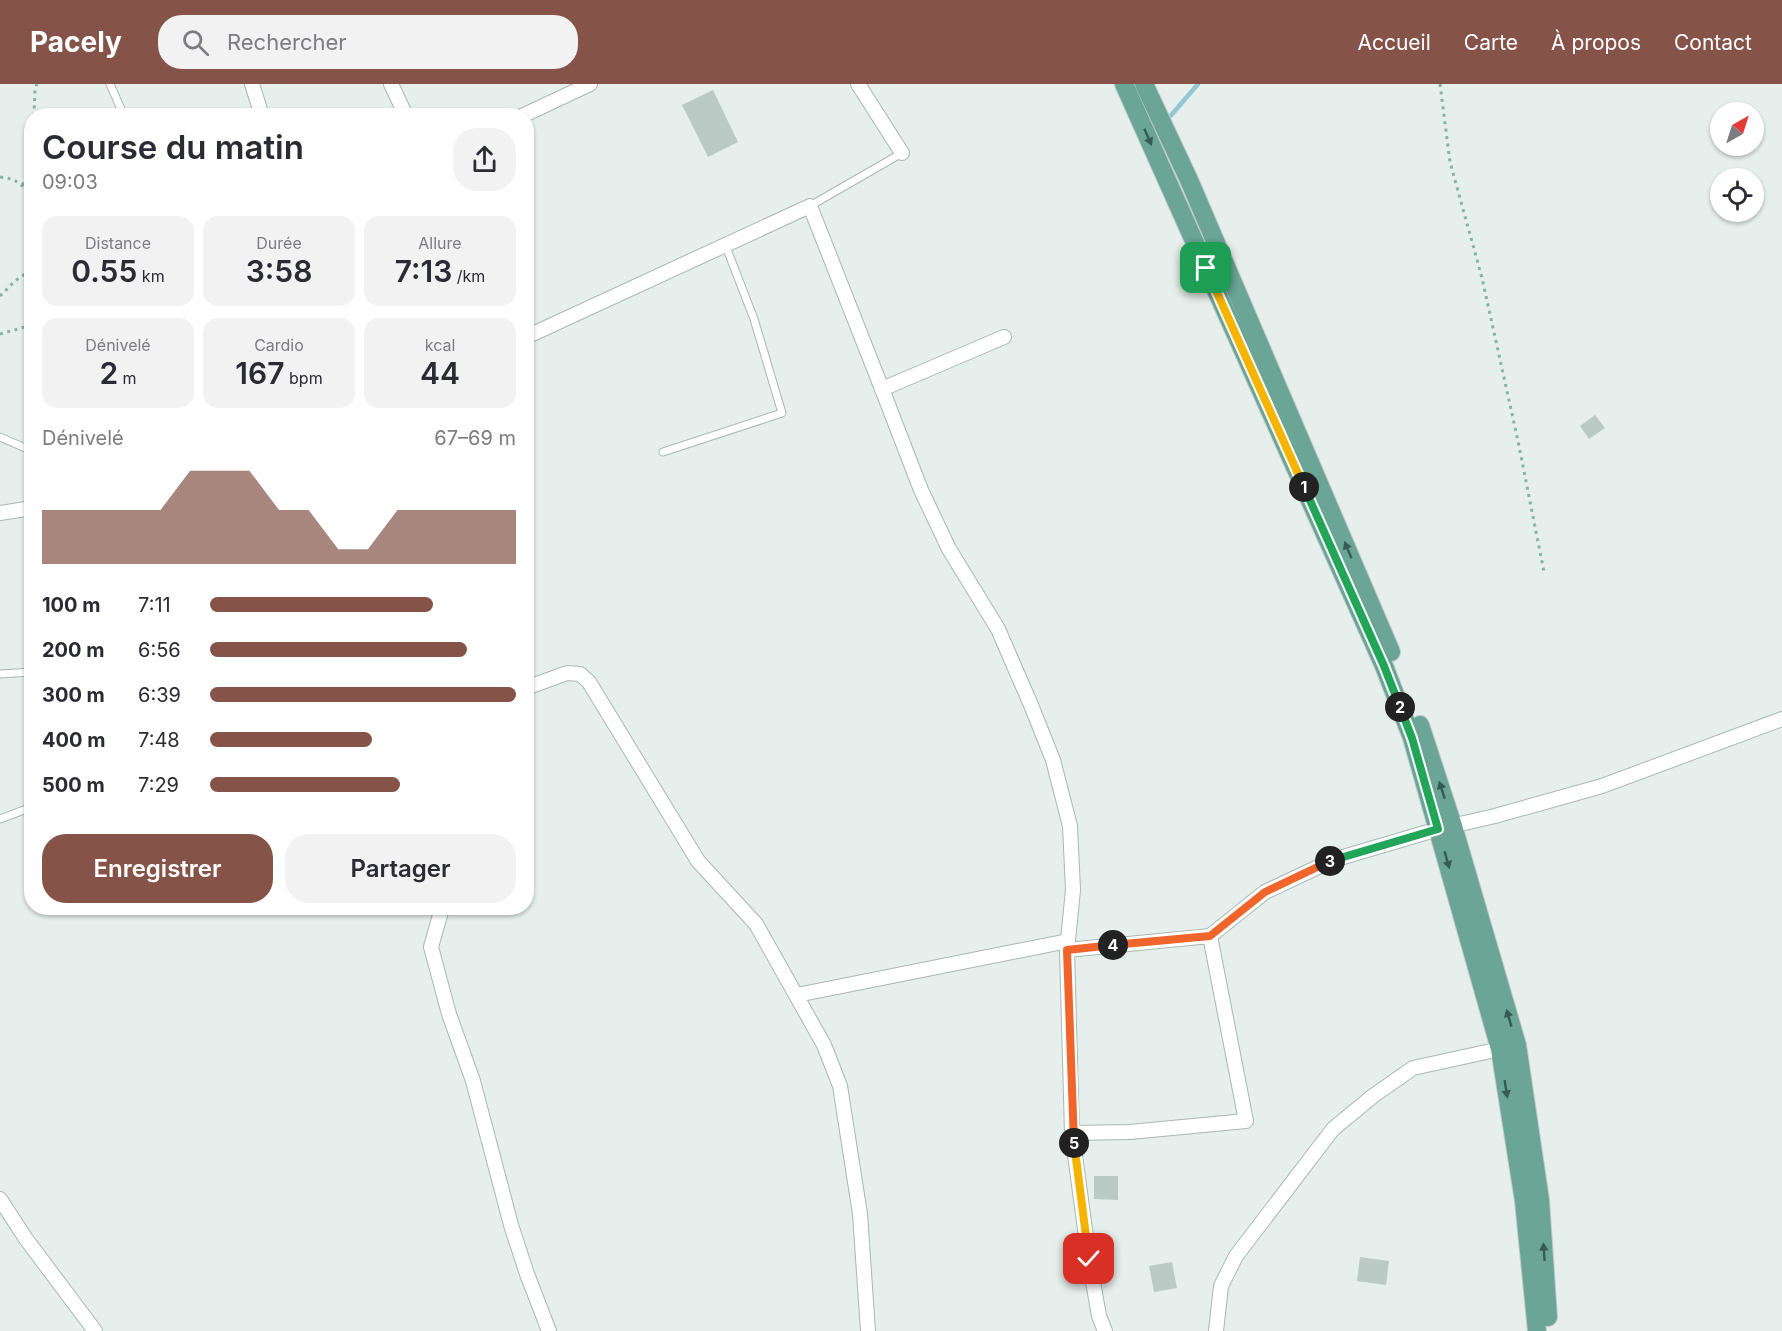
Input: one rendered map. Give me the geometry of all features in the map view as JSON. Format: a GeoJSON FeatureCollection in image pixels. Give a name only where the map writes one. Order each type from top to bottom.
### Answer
{"type":"FeatureCollection","features":[{"type":"Feature","properties":{"kind":"main road"},"geometry":{"type":"LineString","coordinates":[[1124,84],[1384,666],[1446,827],[1517,1046],[1540,1200],[1550,1331]]}},
{"type":"Feature","properties":{"kind":"main road"},"geometry":{"type":"LineString","coordinates":[[1144,84],[1190,180],[1395,661],[1423,734],[1500,1049],[1524,1201],[1537,1331]]}},
{"type":"Feature","properties":{"kind":"street"},"geometry":{"type":"LineString","coordinates":[[252,84],[260,108]]}},
{"type":"Feature","properties":{"kind":"street"},"geometry":{"type":"LineString","coordinates":[[391,84],[402,108]]}},
{"type":"Feature","properties":{"kind":"street"},"geometry":{"type":"LineString","coordinates":[[534,110],[590,84]]}},
{"type":"Feature","properties":{"kind":"street"},"geometry":{"type":"LineString","coordinates":[[858,84],[902,153]]}},
{"type":"Feature","properties":{"kind":"street"},"geometry":{"type":"LineString","coordinates":[[534,333],[810,206],[921,490],[949,549],[998,628],[1053,760],[1070,826],[1073,890],[1067,946],[1072,1133],[1089,1259],[1099,1316],[1105,1331]]}},
{"type":"Feature","properties":{"kind":"street"},"geometry":{"type":"LineString","coordinates":[[882,389],[1004,337]]}},
{"type":"Feature","properties":{"kind":"street"},"geometry":{"type":"LineString","coordinates":[[0,513],[24,509]]}},
{"type":"Feature","properties":{"kind":"street"},"geometry":{"type":"LineString","coordinates":[[534,685],[567,673],[580,674],[590,682],[698,861],[756,924],[825,1045],[840,1086],[860,1214],[868,1331]]}},
{"type":"Feature","properties":{"kind":"street"},"geometry":{"type":"LineString","coordinates":[[797,995],[1067,946],[1210,936],[1265,892],[1333,860],[1446,827],[1495,816],[1602,786],[1782,719]]}},
{"type":"Feature","properties":{"kind":"street"},"geometry":{"type":"LineString","coordinates":[[440,915],[431,947],[449,1014],[473,1081],[526,1274],[549,1331]]}},
{"type":"Feature","properties":{"kind":"street"},"geometry":{"type":"LineString","coordinates":[[1072,1133],[1130,1132],[1246,1121],[1210,936]]}},
{"type":"Feature","properties":{"kind":"street"},"geometry":{"type":"LineString","coordinates":[[1216,1331],[1221,1286],[1236,1256],[1333,1129],[1373,1096],[1413,1068],[1500,1049]]}},
{"type":"Feature","properties":{"kind":"street"},"geometry":{"type":"LineString","coordinates":[[0,1199],[26,1239],[95,1331]]}},
{"type":"Feature","properties":{"kind":"lane"},"geometry":{"type":"LineString","coordinates":[[110,84],[120,108]]}},
{"type":"Feature","properties":{"kind":"lane"},"geometry":{"type":"LineString","coordinates":[[810,206],[902,153]]}},
{"type":"Feature","properties":{"kind":"lane"},"geometry":{"type":"LineString","coordinates":[[663,452],[782,413],[754,319],[725,244]]}},
{"type":"Feature","properties":{"kind":"lane"},"geometry":{"type":"LineString","coordinates":[[0,437],[24,448]]}},
{"type":"Feature","properties":{"kind":"lane"},"geometry":{"type":"LineString","coordinates":[[0,674],[24,672]]}},
{"type":"Feature","properties":{"kind":"lane"},"geometry":{"type":"LineString","coordinates":[[0,819],[24,810]]}},
{"type":"Feature","properties":{"kind":"path"},"geometry":{"type":"LineString","coordinates":[[34,108],[37,84]]}},
{"type":"Feature","properties":{"kind":"path"},"geometry":{"type":"LineString","coordinates":[[1440,84],[1450,162],[1482,278],[1545,572]]}},
{"type":"Feature","properties":{"kind":"path"},"geometry":{"type":"LineString","coordinates":[[0,177],[9,178],[22,185],[24,183]]}},
{"type":"Feature","properties":{"kind":"path"},"geometry":{"type":"LineString","coordinates":[[0,296],[24,274]]}},
{"type":"Feature","properties":{"kind":"path"},"geometry":{"type":"LineString","coordinates":[[0,334],[24,327]]}},
{"type":"Feature","properties":{"kind":"building"},"geometry":{"type":"Polygon","coordinates":[[[713,90],[738,142],[708,157],[682,105],[713,90]]]}},
{"type":"Feature","properties":{"kind":"building"},"geometry":{"type":"Polygon","coordinates":[[[1595,415],[1605,428],[1589,439],[1580,426],[1595,415]]]}},
{"type":"Feature","properties":{"kind":"building"},"geometry":{"type":"Polygon","coordinates":[[[1094,1176],[1118,1176],[1118,1200],[1094,1199],[1094,1176]]]}},
{"type":"Feature","properties":{"kind":"building"},"geometry":{"type":"Polygon","coordinates":[[[1360,1257],[1389,1261],[1386,1285],[1357,1281],[1360,1257]]]}},
{"type":"Feature","properties":{"kind":"building"},"geometry":{"type":"Polygon","coordinates":[[[1172,1262],[1177,1288],[1154,1292],[1149,1266],[1172,1262]]]}},
{"type":"Feature","properties":{"kind":"waterway"},"geometry":{"type":"LineString","coordinates":[[1167,120],[1198,84]]}},
{"type":"Feature","properties":{"kind":"route"},"geometry":{"type":"LineString","coordinates":[[1089,1259],[1072,1133],[1067,950],[1210,936],[1265,892],[1333,860],[1438,829],[1412,738],[1384,666],[1206,268]]}}]}
